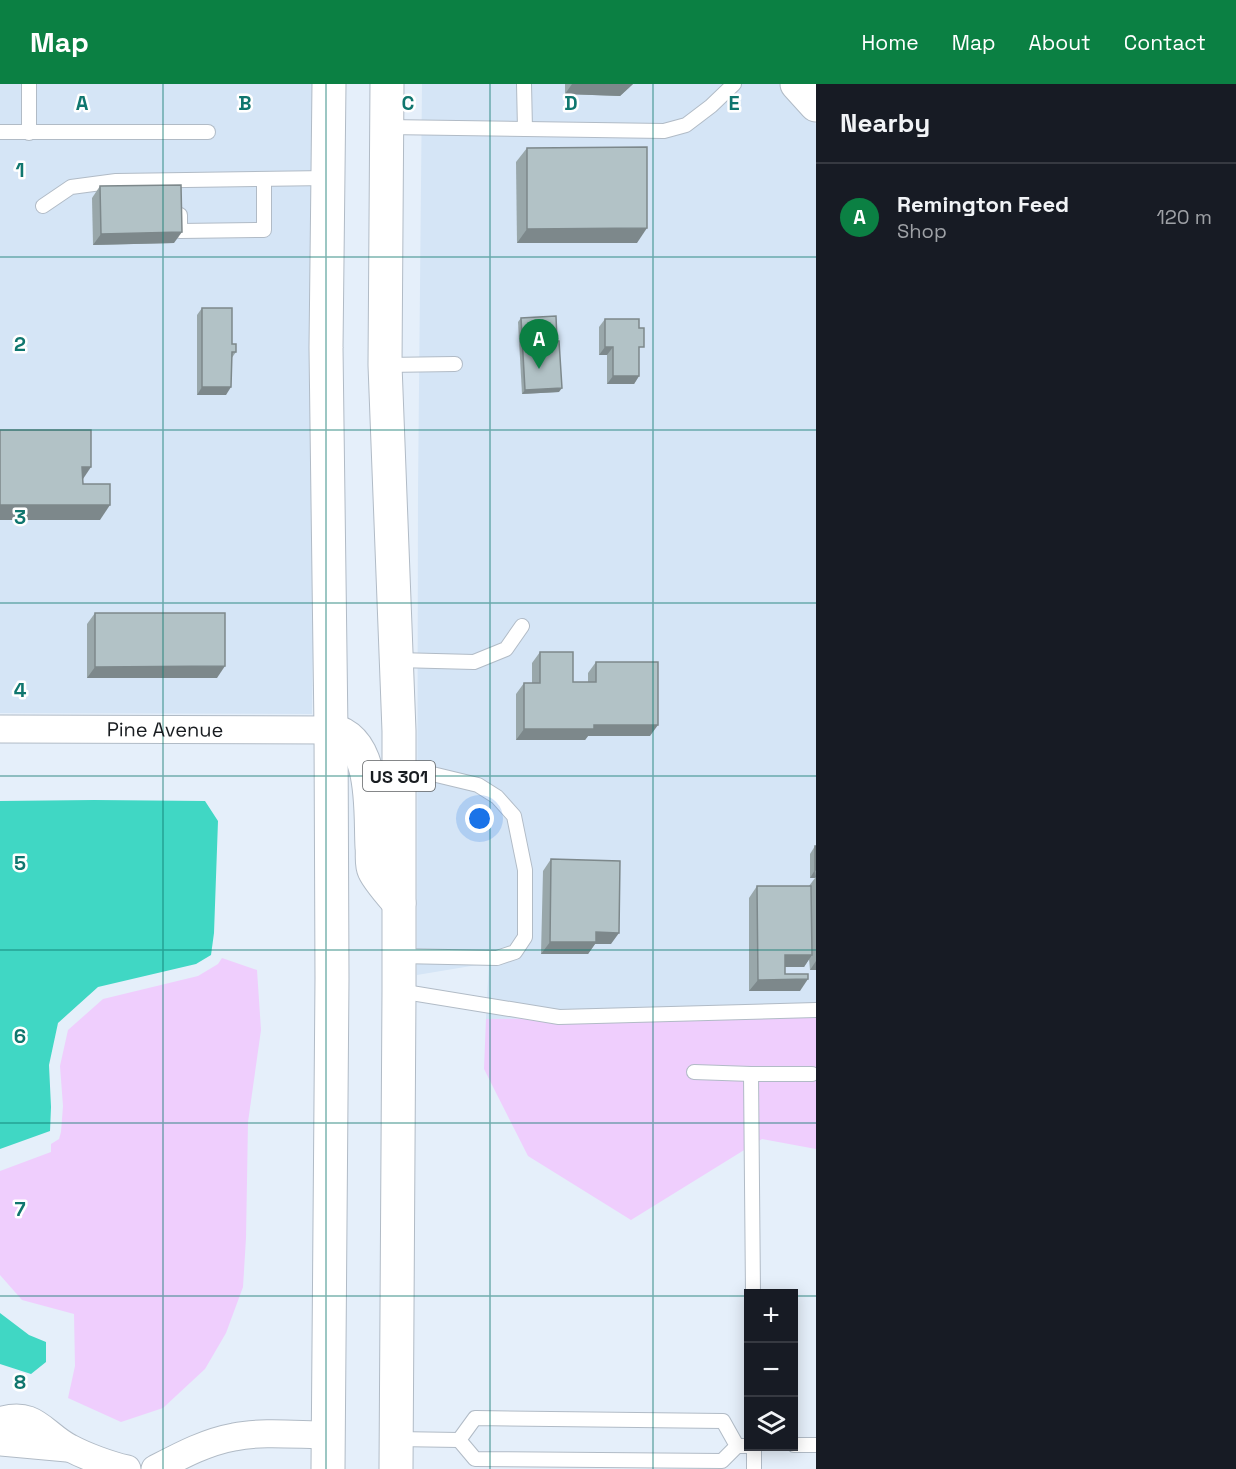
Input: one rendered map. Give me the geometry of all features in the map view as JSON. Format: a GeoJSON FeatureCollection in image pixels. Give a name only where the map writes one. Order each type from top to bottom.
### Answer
{"type":"FeatureCollection","features":[{"type":"Feature","properties":{"kind":"main road"},"geometry":{"type":"LineString","coordinates":[[328,1469],[332,978],[326,348],[329,84]]}},
{"type":"Feature","properties":{"kind":"main road","name":"US 301"},"geometry":{"type":"LineString","coordinates":[[387,84],[385,364],[399,766],[396,1454]]}},
{"type":"Feature","properties":{"kind":"main road"},"geometry":{"type":"LineString","coordinates":[[797,84],[816,105]]}},
{"type":"Feature","properties":{"kind":"main road"},"geometry":{"type":"LineString","coordinates":[[331,730],[341,732],[355,745],[365,762],[370,792],[374,870],[399,903]]}},
{"type":"Feature","properties":{"kind":"street","name":"Pine Avenue"},"geometry":{"type":"LineString","coordinates":[[0,729],[331,730]]}},
{"type":"Feature","properties":{"kind":"street"},"geometry":{"type":"LineString","coordinates":[[0,1421],[22,1418],[45,1429],[69,1448]]}},
{"type":"Feature","properties":{"kind":"street"},"geometry":{"type":"LineString","coordinates":[[155,1469],[206,1445],[234,1437],[266,1434],[328,1435]]}},
{"type":"Feature","properties":{"kind":"street"},"geometry":{"type":"LineString","coordinates":[[0,1442],[69,1448],[127,1469]]}},
{"type":"Feature","properties":{"kind":"lane"},"geometry":{"type":"LineString","coordinates":[[29,84],[29,133]]}},
{"type":"Feature","properties":{"kind":"lane"},"geometry":{"type":"LineString","coordinates":[[524,84],[525,129]]}},
{"type":"Feature","properties":{"kind":"lane"},"geometry":{"type":"LineString","coordinates":[[387,127],[664,131],[686,125],[711,106],[729,86]]}},
{"type":"Feature","properties":{"kind":"lane"},"geometry":{"type":"LineString","coordinates":[[0,132],[208,132]]}},
{"type":"Feature","properties":{"kind":"lane"},"geometry":{"type":"LineString","coordinates":[[43,206],[71,187],[116,181],[180,190],[264,179],[328,178]]}},
{"type":"Feature","properties":{"kind":"lane"},"geometry":{"type":"LineString","coordinates":[[180,190],[180,231],[264,230],[264,179]]}},
{"type":"Feature","properties":{"kind":"lane"},"geometry":{"type":"LineString","coordinates":[[385,364],[455,364]]}},
{"type":"Feature","properties":{"kind":"lane"},"geometry":{"type":"LineString","coordinates":[[397,660],[474,662],[506,649],[522,626]]}},
{"type":"Feature","properties":{"kind":"lane"},"geometry":{"type":"LineString","coordinates":[[399,766],[478,785],[497,797],[514,816],[525,870],[525,937],[515,952],[497,958],[399,956]]}},
{"type":"Feature","properties":{"kind":"lane"},"geometry":{"type":"LineString","coordinates":[[399,991],[559,1017],[816,1010]]}},
{"type":"Feature","properties":{"kind":"lane"},"geometry":{"type":"LineString","coordinates":[[694,1072],[812,1074]]}},
{"type":"Feature","properties":{"kind":"lane"},"geometry":{"type":"LineString","coordinates":[[751,1074],[753,1289]]}},
{"type":"Feature","properties":{"kind":"lane"},"geometry":{"type":"LineString","coordinates":[[396,1454],[459,1440],[475,1418],[723,1420],[743,1446],[722,1461],[475,1459],[459,1440]]}},
{"type":"Feature","properties":{"kind":"lane"},"geometry":{"type":"LineString","coordinates":[[798,1446],[816,1445]]}},
{"type":"Feature","properties":{"kind":"lane"},"geometry":{"type":"LineString","coordinates":[[754,1451],[754,1469]]}},
{"type":"Feature","properties":{"kind":"lane"},"geometry":{"type":"LineString","coordinates":[[605,1460],[628,1469]]}},
{"type":"Feature","properties":{"kind":"shaded area"},"geometry":{"type":"Polygon","coordinates":[[[0,84],[312,84],[315,506],[312,714],[0,713],[0,84]]]}},
{"type":"Feature","properties":{"kind":"shaded area"},"geometry":{"type":"Polygon","coordinates":[[[422,84],[779,84],[816,124],[816,1017],[486,1019],[489,963],[417,975],[422,84]]]}},
{"type":"Feature","properties":{"kind":"shaded area"},"geometry":{"type":"Polygon","coordinates":[[[0,801],[205,801],[218,821],[214,933],[211,955],[196,964],[98,987],[58,1023],[49,1065],[50,1131],[0,1149],[0,801]]]}},
{"type":"Feature","properties":{"kind":"shaded area"},"geometry":{"type":"Polygon","coordinates":[[[222,958],[257,970],[261,1030],[248,1122],[243,1287],[226,1333],[205,1369],[163,1408],[121,1422],[68,1398],[75,1366],[74,1314],[22,1300],[0,1275],[0,1171],[51,1152],[51,1144],[59,1139],[63,1106],[60,1066],[68,1030],[103,999],[198,976],[218,964],[222,958]]]}},
{"type":"Feature","properties":{"kind":"shaded area"},"geometry":{"type":"Polygon","coordinates":[[[816,1017],[816,1149],[762,1139],[631,1220],[528,1156],[484,1069],[486,1019],[816,1017]]]}},
{"type":"Feature","properties":{"kind":"shaded area"},"geometry":{"type":"Polygon","coordinates":[[[0,1313],[29,1335],[46,1342],[46,1362],[31,1374],[0,1364],[0,1313]]]}},
{"type":"Feature","properties":{"kind":"building"},"geometry":{"type":"Polygon","coordinates":[[[647,147],[647,228],[527,229],[527,148],[647,147]]]}},
{"type":"Feature","properties":{"kind":"building"},"geometry":{"type":"Polygon","coordinates":[[[181,185],[182,232],[101,234],[100,186],[181,185]]]}},
{"type":"Feature","properties":{"kind":"building"},"geometry":{"type":"Polygon","coordinates":[[[202,308],[232,308],[232,344],[236,344],[236,352],[232,352],[231,387],[202,387],[202,308]]]}},
{"type":"Feature","properties":{"kind":"building"},"geometry":{"type":"Polygon","coordinates":[[[556,316],[562,388],[525,390],[521,318],[556,316]]]}},
{"type":"Feature","properties":{"kind":"building"},"geometry":{"type":"Polygon","coordinates":[[[605,319],[639,319],[639,328],[644,328],[644,347],[639,347],[639,376],[613,376],[613,347],[605,347],[605,319]]]}},
{"type":"Feature","properties":{"kind":"building"},"geometry":{"type":"Polygon","coordinates":[[[0,430],[91,430],[91,467],[82,467],[83,484],[110,484],[110,505],[0,505],[0,430]]]}},
{"type":"Feature","properties":{"kind":"building"},"geometry":{"type":"Polygon","coordinates":[[[95,613],[225,613],[225,666],[95,667],[95,613]]]}},
{"type":"Feature","properties":{"kind":"building"},"geometry":{"type":"Polygon","coordinates":[[[540,652],[573,652],[573,682],[596,682],[596,662],[658,662],[658,725],[594,725],[594,729],[524,729],[524,683],[540,683],[540,652]]]}},
{"type":"Feature","properties":{"kind":"building"},"geometry":{"type":"Polygon","coordinates":[[[816,846],[816,870],[815,870],[816,846]]]}},
{"type":"Feature","properties":{"kind":"building"},"geometry":{"type":"Polygon","coordinates":[[[551,859],[620,861],[619,933],[596,932],[596,942],[550,942],[551,859]]]}},
{"type":"Feature","properties":{"kind":"building"},"geometry":{"type":"Polygon","coordinates":[[[757,886],[811,886],[812,955],[785,955],[785,974],[808,974],[808,979],[758,980],[757,886]]]}},
{"type":"Feature","properties":{"kind":"place","name":"Remington Feed"},"geometry":{"type":"Point","coordinates":[539,369]}}]}
